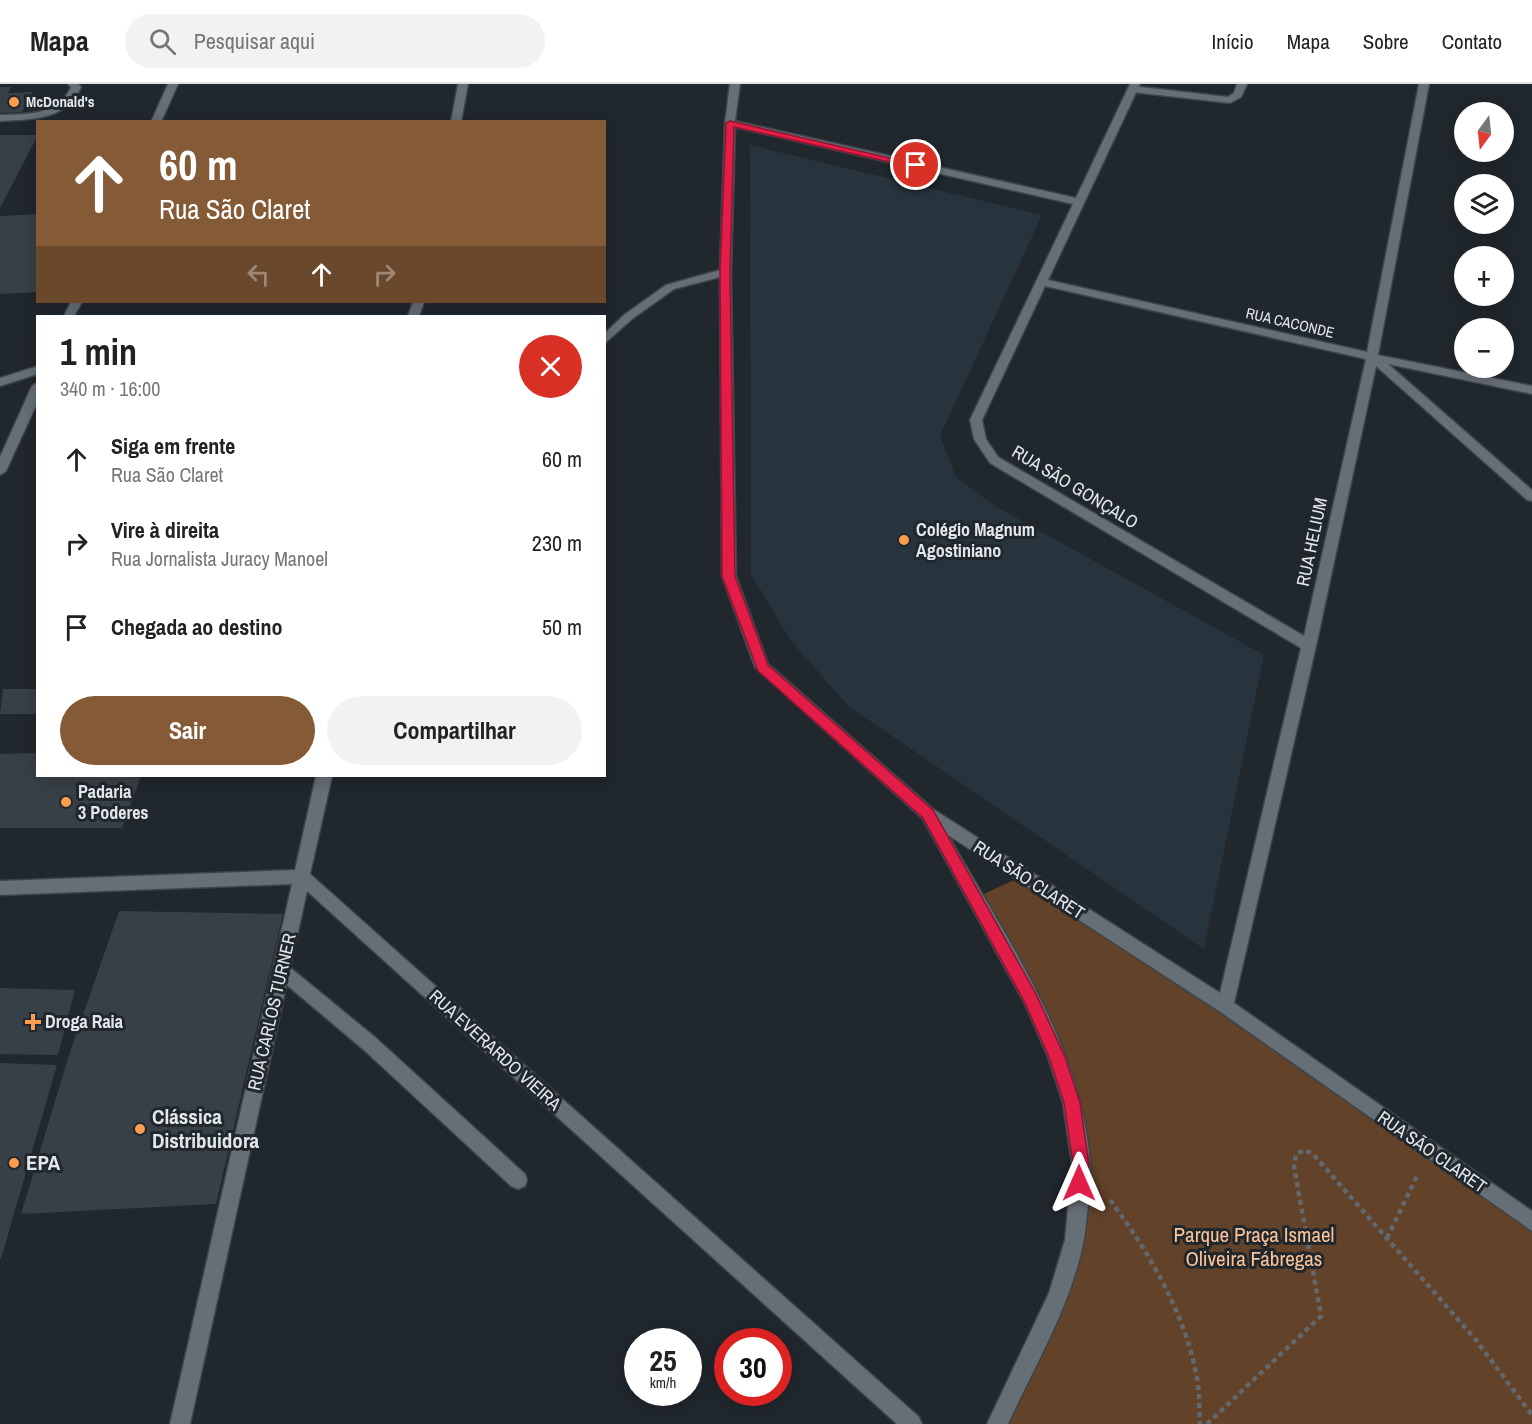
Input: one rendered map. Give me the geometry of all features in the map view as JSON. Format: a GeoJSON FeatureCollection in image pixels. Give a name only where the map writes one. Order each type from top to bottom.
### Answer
{"type":"FeatureCollection","features":[{"type":"Feature","properties":{"kind":"street"},"geometry":{"type":"LineString","coordinates":[[0,118],[57,111],[73,95],[76,87],[74,84]]}},
{"type":"Feature","properties":{"kind":"street"},"geometry":{"type":"LineString","coordinates":[[157,120],[173,84]]}},
{"type":"Feature","properties":{"kind":"street"},"geometry":{"type":"LineString","coordinates":[[456,120],[464,84]]}},
{"type":"Feature","properties":{"kind":"street","name":"RUA SÃO CLARET"},"geometry":{"type":"LineString","coordinates":[[735,84],[730,123],[725,272],[729,576],[762,667],[928,814],[1225,1006],[1532,1222]]}},
{"type":"Feature","properties":{"kind":"street"},"geometry":{"type":"LineString","coordinates":[[1133,87],[1230,100],[1238,95],[1242,84]]}},
{"type":"Feature","properties":{"kind":"street","name":"RUA HELIUM"},"geometry":{"type":"LineString","coordinates":[[1225,1006],[1309,646],[1372,357],[1424,84]]}},
{"type":"Feature","properties":{"kind":"street","name":"RUA SÃO GONÇALO"},"geometry":{"type":"LineString","coordinates":[[1133,87],[976,420],[980,439],[994,460],[1309,646]]}},
{"type":"Feature","properties":{"kind":"street"},"geometry":{"type":"LineString","coordinates":[[730,123],[1078,202]]}},
{"type":"Feature","properties":{"kind":"street"},"geometry":{"type":"LineString","coordinates":[[606,339],[628,317],[670,287],[725,272]]}},
{"type":"Feature","properties":{"kind":"street","name":"RUA CACONDE"},"geometry":{"type":"LineString","coordinates":[[1042,282],[1372,357],[1532,390]]}},
{"type":"Feature","properties":{"kind":"street"},"geometry":{"type":"LineString","coordinates":[[1372,357],[1532,497]]}},
{"type":"Feature","properties":{"kind":"street"},"geometry":{"type":"LineString","coordinates":[[0,382],[36,371]]}},
{"type":"Feature","properties":{"kind":"street"},"geometry":{"type":"LineString","coordinates":[[0,471],[36,390]]}},
{"type":"Feature","properties":{"kind":"street","name":"RUA CARLOS TURNER"},"geometry":{"type":"LineString","coordinates":[[180,1424],[324,777]]}},
{"type":"Feature","properties":{"kind":"street"},"geometry":{"type":"LineString","coordinates":[[928,814],[1031,999],[1057,1057],[1072,1103],[1081,1164],[1074,1240],[1058,1295],[997,1424]]}},
{"type":"Feature","properties":{"kind":"street"},"geometry":{"type":"LineString","coordinates":[[0,888],[302,877]]}},
{"type":"Feature","properties":{"kind":"street","name":"RUA EVERARDO VIEIRA"},"geometry":{"type":"LineString","coordinates":[[302,877],[912,1424]]}},
{"type":"Feature","properties":{"kind":"street"},"geometry":{"type":"LineString","coordinates":[[281,970],[370,1044],[518,1180]]}},
{"type":"Feature","properties":{"kind":"path"},"geometry":{"type":"LineString","coordinates":[[1207,1424],[1321,1316],[1294,1167],[1296,1154],[1305,1150],[1313,1154],[1476,1340],[1532,1416]]}},
{"type":"Feature","properties":{"kind":"path"},"geometry":{"type":"LineString","coordinates":[[1387,1238],[1430,1150]]}},
{"type":"Feature","properties":{"kind":"path"},"geometry":{"type":"LineString","coordinates":[[1081,1164],[1115,1207],[1146,1255],[1181,1320],[1197,1376],[1200,1424]]}},
{"type":"Feature","properties":{"kind":"shaded area","name":"Colégio Magnum Agostiniano"},"geometry":{"type":"Polygon","coordinates":[[[750,145],[1042,215],[940,436],[956,477],[995,506],[1264,655],[1204,949],[848,706],[791,641],[751,574],[750,145]]]}},
{"type":"Feature","properties":{"kind":"green space","name":"Parque Praça Ismael Oliveira Fábregas"},"geometry":{"type":"Polygon","coordinates":[[[1014,880],[1221,1010],[1532,1229],[1532,1424],[1005,1424],[1076,1243],[1077,1104],[1062,1043],[984,894],[1014,880]]]}},
{"type":"Feature","properties":{"kind":"building","name":"McDonald's"},"geometry":{"type":"Polygon","coordinates":[[[0,87],[11,87],[8,93],[33,92],[22,112],[0,113],[0,87]]]}},
{"type":"Feature","properties":{"kind":"building"},"geometry":{"type":"Polygon","coordinates":[[[0,135],[36,135],[36,139],[0,208],[0,135]]]}},
{"type":"Feature","properties":{"kind":"building"},"geometry":{"type":"Polygon","coordinates":[[[36,214],[36,292],[0,294],[0,216],[36,214]]]}},
{"type":"Feature","properties":{"kind":"building"},"geometry":{"type":"Polygon","coordinates":[[[3,689],[36,689],[36,714],[0,714],[3,689]]]}},
{"type":"Feature","properties":{"kind":"building","name":"Padaria 3 Poderes"},"geometry":{"type":"Polygon","coordinates":[[[36,753],[36,777],[141,777],[122,828],[0,828],[0,754],[36,753]]]}},
{"type":"Feature","properties":{"kind":"building","name":"Clássica Distribuidora"},"geometry":{"type":"Polygon","coordinates":[[[119,911],[283,914],[216,1204],[21,1214],[69,1055],[119,911]]]}},
{"type":"Feature","properties":{"kind":"building","name":"Droga Raia"},"geometry":{"type":"Polygon","coordinates":[[[0,988],[75,990],[58,1055],[0,1054],[0,988]]]}},
{"type":"Feature","properties":{"kind":"building","name":"EPA"},"geometry":{"type":"Polygon","coordinates":[[[0,1063],[57,1065],[1,1259],[0,1259],[0,1063]]]}},
{"type":"Feature","properties":{"kind":"place","name":"McDonald's"},"geometry":{"type":"Point","coordinates":[14,102]}},
{"type":"Feature","properties":{"kind":"place","name":"Colégio Magnum Agostiniano"},"geometry":{"type":"Point","coordinates":[904,540]}},
{"type":"Feature","properties":{"kind":"place","name":"Padaria 3 Poderes"},"geometry":{"type":"Point","coordinates":[66,802]}},
{"type":"Feature","properties":{"kind":"place","name":"Droga Raia"},"geometry":{"type":"Point","coordinates":[33,1022]}},
{"type":"Feature","properties":{"kind":"place","name":"Clássica Distribuidora"},"geometry":{"type":"Point","coordinates":[140,1129]}},
{"type":"Feature","properties":{"kind":"place","name":"EPA"},"geometry":{"type":"Point","coordinates":[14,1163]}},
{"type":"Feature","properties":{"kind":"route"},"geometry":{"type":"LineString","coordinates":[[916,165],[730,123],[725,272],[729,576],[762,667],[928,814],[1031,999],[1057,1057],[1072,1103],[1081,1164],[1079,1183]]}}]}
